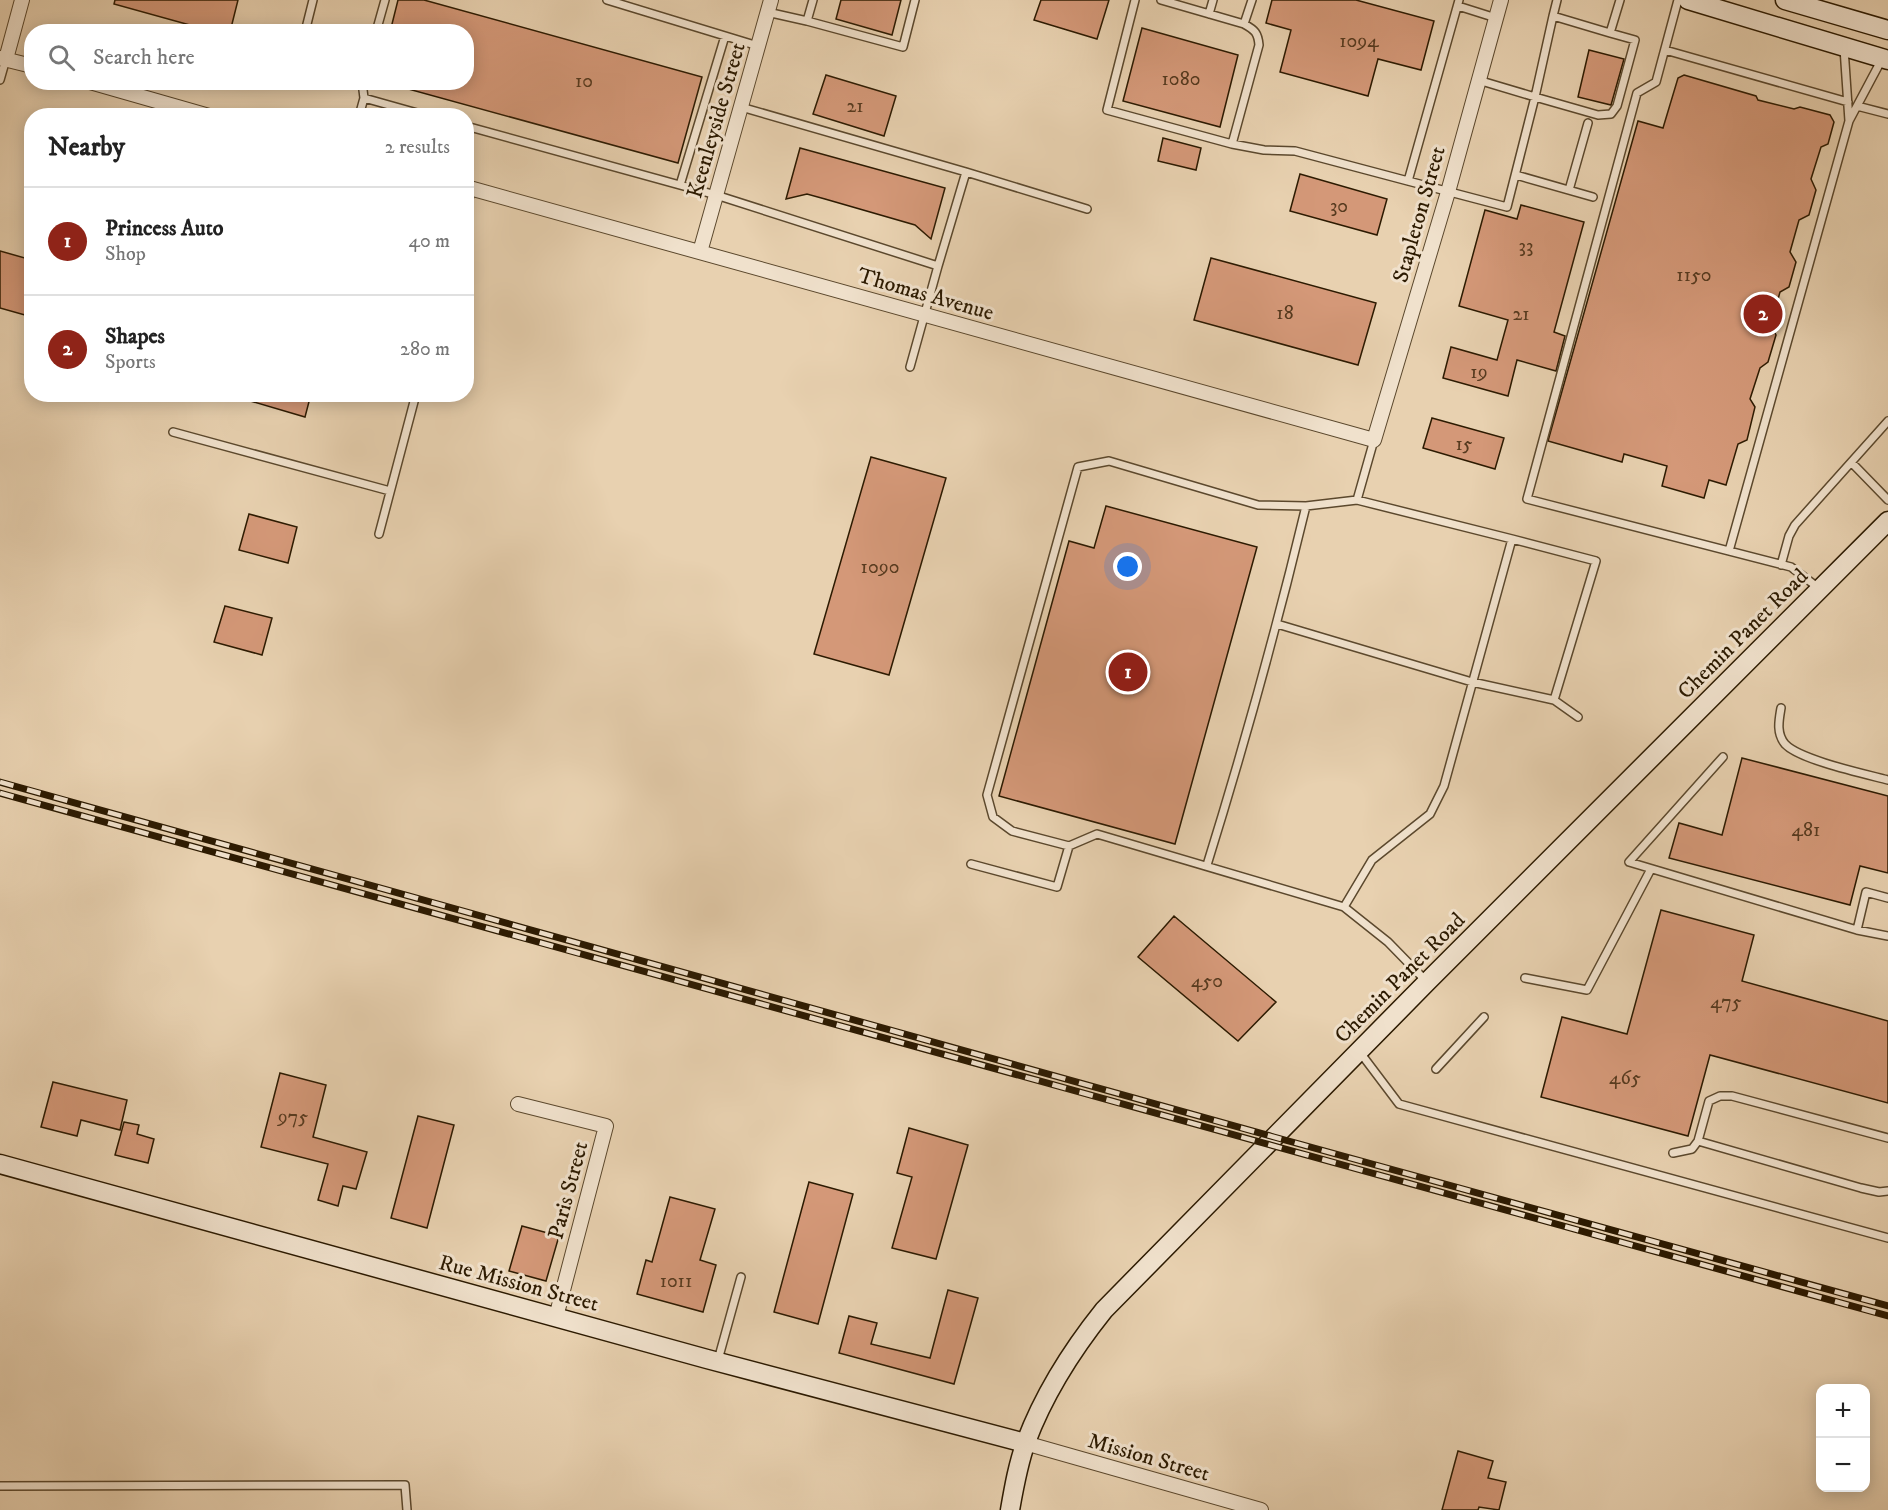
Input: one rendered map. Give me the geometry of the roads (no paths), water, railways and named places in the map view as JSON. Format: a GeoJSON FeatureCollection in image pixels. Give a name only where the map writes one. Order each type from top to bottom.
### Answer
{"type":"FeatureCollection","features":[{"type":"Feature","properties":{"kind":"street"},"geometry":{"type":"LineString","coordinates":[[22,0],[3,58],[24,64]]}},
{"type":"Feature","properties":{"kind":"street","name":"Stapleton Street"},"geometry":{"type":"LineString","coordinates":[[1374,440],[1448,192],[1501,0]]}},
{"type":"Feature","properties":{"kind":"street"},"geometry":{"type":"LineString","coordinates":[[1688,0],[1885,59]]}},
{"type":"Feature","properties":{"kind":"street"},"geometry":{"type":"LineString","coordinates":[[1785,0],[1888,30]]}},
{"type":"Feature","properties":{"kind":"street","name":"Keenleyside Street"},"geometry":{"type":"LineString","coordinates":[[700,252],[769,6]]}},
{"type":"Feature","properties":{"kind":"street"},"geometry":{"type":"LineString","coordinates":[[118,90],[181,108]]}},
{"type":"Feature","properties":{"kind":"street","name":"Thomas Avenue"},"geometry":{"type":"LineString","coordinates":[[474,188],[1374,440]]}},
{"type":"Feature","properties":{"kind":"street","name":"Chemin Panet Road"},"geometry":{"type":"LineString","coordinates":[[1010,1510],[1025,1443],[1045,1400],[1076,1345],[1104,1310],[1427,982],[1888,522]]}},
{"type":"Feature","properties":{"kind":"street","name":"Paris Street"},"geometry":{"type":"LineString","coordinates":[[518,1104],[606,1126],[555,1317]]}},
{"type":"Feature","properties":{"kind":"street","name":"Rue Mission Street"},"geometry":{"type":"LineString","coordinates":[[0,1164],[718,1362],[1025,1443]]}},
{"type":"Feature","properties":{"kind":"street","name":"Mission Street"},"geometry":{"type":"LineString","coordinates":[[1025,1443],[1261,1510]]}},
{"type":"Feature","properties":{"kind":"lane"},"geometry":{"type":"LineString","coordinates":[[307,24],[313,0]]}},
{"type":"Feature","properties":{"kind":"lane"},"geometry":{"type":"LineString","coordinates":[[378,24],[386,0]]}},
{"type":"Feature","properties":{"kind":"lane"},"geometry":{"type":"LineString","coordinates":[[607,0],[758,46]]}},
{"type":"Feature","properties":{"kind":"lane"},"geometry":{"type":"LineString","coordinates":[[807,21],[813,0]]}},
{"type":"Feature","properties":{"kind":"lane"},"geometry":{"type":"LineString","coordinates":[[769,6],[807,21],[903,47],[915,0]]}},
{"type":"Feature","properties":{"kind":"lane"},"geometry":{"type":"LineString","coordinates":[[1135,0],[1107,110],[1232,144],[1264,150],[1295,151],[1507,207],[1557,0]]}},
{"type":"Feature","properties":{"kind":"lane"},"geometry":{"type":"LineString","coordinates":[[1209,14],[1213,0]]}},
{"type":"Feature","properties":{"kind":"lane"},"geometry":{"type":"LineString","coordinates":[[1244,24],[1252,0]]}},
{"type":"Feature","properties":{"kind":"lane"},"geometry":{"type":"LineString","coordinates":[[1610,33],[1620,0]]}},
{"type":"Feature","properties":{"kind":"lane"},"geometry":{"type":"LineString","coordinates":[[1678,0],[1656,82],[1637,93],[1527,499],[1791,567],[1820,589]]}},
{"type":"Feature","properties":{"kind":"lane"},"geometry":{"type":"LineString","coordinates":[[1165,1],[1244,24],[1258,35],[1259,45],[1232,144]]}},
{"type":"Feature","properties":{"kind":"lane"},"geometry":{"type":"LineString","coordinates":[[1408,181],[1458,3],[1496,18]]}},
{"type":"Feature","properties":{"kind":"lane"},"geometry":{"type":"LineString","coordinates":[[1478,80],[1598,116],[1611,114],[1617,106],[1635,40],[1553,16]]}},
{"type":"Feature","properties":{"kind":"lane"},"geometry":{"type":"LineString","coordinates":[[680,185],[725,36]]}},
{"type":"Feature","properties":{"kind":"lane"},"geometry":{"type":"LineString","coordinates":[[1844,47],[1849,121]]}},
{"type":"Feature","properties":{"kind":"lane"},"geometry":{"type":"LineString","coordinates":[[1665,50],[1848,102]]}},
{"type":"Feature","properties":{"kind":"lane"},"geometry":{"type":"LineString","coordinates":[[0,80],[3,58]]}},
{"type":"Feature","properties":{"kind":"lane"},"geometry":{"type":"LineString","coordinates":[[1729,551],[1849,121],[1885,59]]}},
{"type":"Feature","properties":{"kind":"lane"},"geometry":{"type":"LineString","coordinates":[[361,108],[363,90]]}},
{"type":"Feature","properties":{"kind":"lane"},"geometry":{"type":"LineString","coordinates":[[364,98],[400,108]]}},
{"type":"Feature","properties":{"kind":"lane"},"geometry":{"type":"LineString","coordinates":[[1857,106],[1888,114]]}},
{"type":"Feature","properties":{"kind":"lane"},"geometry":{"type":"LineString","coordinates":[[741,107],[1087,209]]}},
{"type":"Feature","properties":{"kind":"lane"},"geometry":{"type":"LineString","coordinates":[[1569,190],[1588,123]]}},
{"type":"Feature","properties":{"kind":"lane"},"geometry":{"type":"LineString","coordinates":[[474,128],[716,195],[938,266]]}},
{"type":"Feature","properties":{"kind":"lane"},"geometry":{"type":"LineString","coordinates":[[910,367],[923,314],[966,172]]}},
{"type":"Feature","properties":{"kind":"lane"},"geometry":{"type":"LineString","coordinates":[[1516,175],[1593,197]]}},
{"type":"Feature","properties":{"kind":"lane"},"geometry":{"type":"LineString","coordinates":[[379,534],[414,402]]}},
{"type":"Feature","properties":{"kind":"lane"},"geometry":{"type":"LineString","coordinates":[[1781,565],[1789,536],[1795,525],[1888,421]]}},
{"type":"Feature","properties":{"kind":"lane"},"geometry":{"type":"LineString","coordinates":[[173,432],[390,490]]}},
{"type":"Feature","properties":{"kind":"lane"},"geometry":{"type":"LineString","coordinates":[[1357,500],[1374,440]]}},
{"type":"Feature","properties":{"kind":"lane"},"geometry":{"type":"LineString","coordinates":[[1427,982],[1388,942],[1344,907],[1097,834],[1069,846],[1012,831],[993,816],[987,795],[1078,467],[1108,461],[1258,505],[1306,506],[1357,500],[1596,561],[1554,700]]}},
{"type":"Feature","properties":{"kind":"lane"},"geometry":{"type":"LineString","coordinates":[[1852,463],[1888,500]]}},
{"type":"Feature","properties":{"kind":"lane"},"geometry":{"type":"LineString","coordinates":[[1207,865],[1244,742],[1306,506]]}},
{"type":"Feature","properties":{"kind":"lane"},"geometry":{"type":"LineString","coordinates":[[1344,907],[1372,860],[1430,814],[1444,786],[1512,538]]}},
{"type":"Feature","properties":{"kind":"lane"},"geometry":{"type":"LineString","coordinates":[[1276,624],[1472,682],[1554,700],[1578,717]]}},
{"type":"Feature","properties":{"kind":"lane"},"geometry":{"type":"LineString","coordinates":[[1781,708],[1778,729],[1785,744],[1806,756],[1888,780]]}},
{"type":"Feature","properties":{"kind":"lane"},"geometry":{"type":"LineString","coordinates":[[1723,757],[1629,861],[1857,930],[1888,936]]}},
{"type":"Feature","properties":{"kind":"lane"},"geometry":{"type":"LineString","coordinates":[[971,864],[1057,887],[1069,846]]}},
{"type":"Feature","properties":{"kind":"lane"},"geometry":{"type":"LineString","coordinates":[[1525,978],[1587,990],[1651,869]]}},
{"type":"Feature","properties":{"kind":"lane"},"geometry":{"type":"LineString","coordinates":[[1857,930],[1866,892],[1888,898]]}},
{"type":"Feature","properties":{"kind":"lane"},"geometry":{"type":"LineString","coordinates":[[1436,1069],[1484,1017]]}},
{"type":"Feature","properties":{"kind":"lane"},"geometry":{"type":"LineString","coordinates":[[1359,1051],[1399,1104],[1888,1238]]}},
{"type":"Feature","properties":{"kind":"lane"},"geometry":{"type":"LineString","coordinates":[[1673,1154],[1692,1149],[1698,1141],[1709,1101],[1720,1096],[1732,1096],[1888,1138]]}},
{"type":"Feature","properties":{"kind":"lane"},"geometry":{"type":"LineString","coordinates":[[1698,1141],[1861,1188],[1879,1192],[1888,1191]]}},
{"type":"Feature","properties":{"kind":"lane"},"geometry":{"type":"LineString","coordinates":[[718,1362],[741,1277]]}},
{"type":"Feature","properties":{"kind":"lane"},"geometry":{"type":"LineString","coordinates":[[0,1486],[405,1485],[407,1510]]}},
{"type":"Feature","properties":{"kind":"railway"},"geometry":{"type":"LineString","coordinates":[[0,782],[1888,1306]]}},
{"type":"Feature","properties":{"kind":"railway"},"geometry":{"type":"LineString","coordinates":[[0,793],[1888,1316]]}},
{"type":"Feature","properties":{"kind":"place","name":"Shapes"},"geometry":{"type":"Point","coordinates":[1763,314]}},
{"type":"Feature","properties":{"kind":"place","name":"Princess Auto"},"geometry":{"type":"Point","coordinates":[1128,672]}}]}
